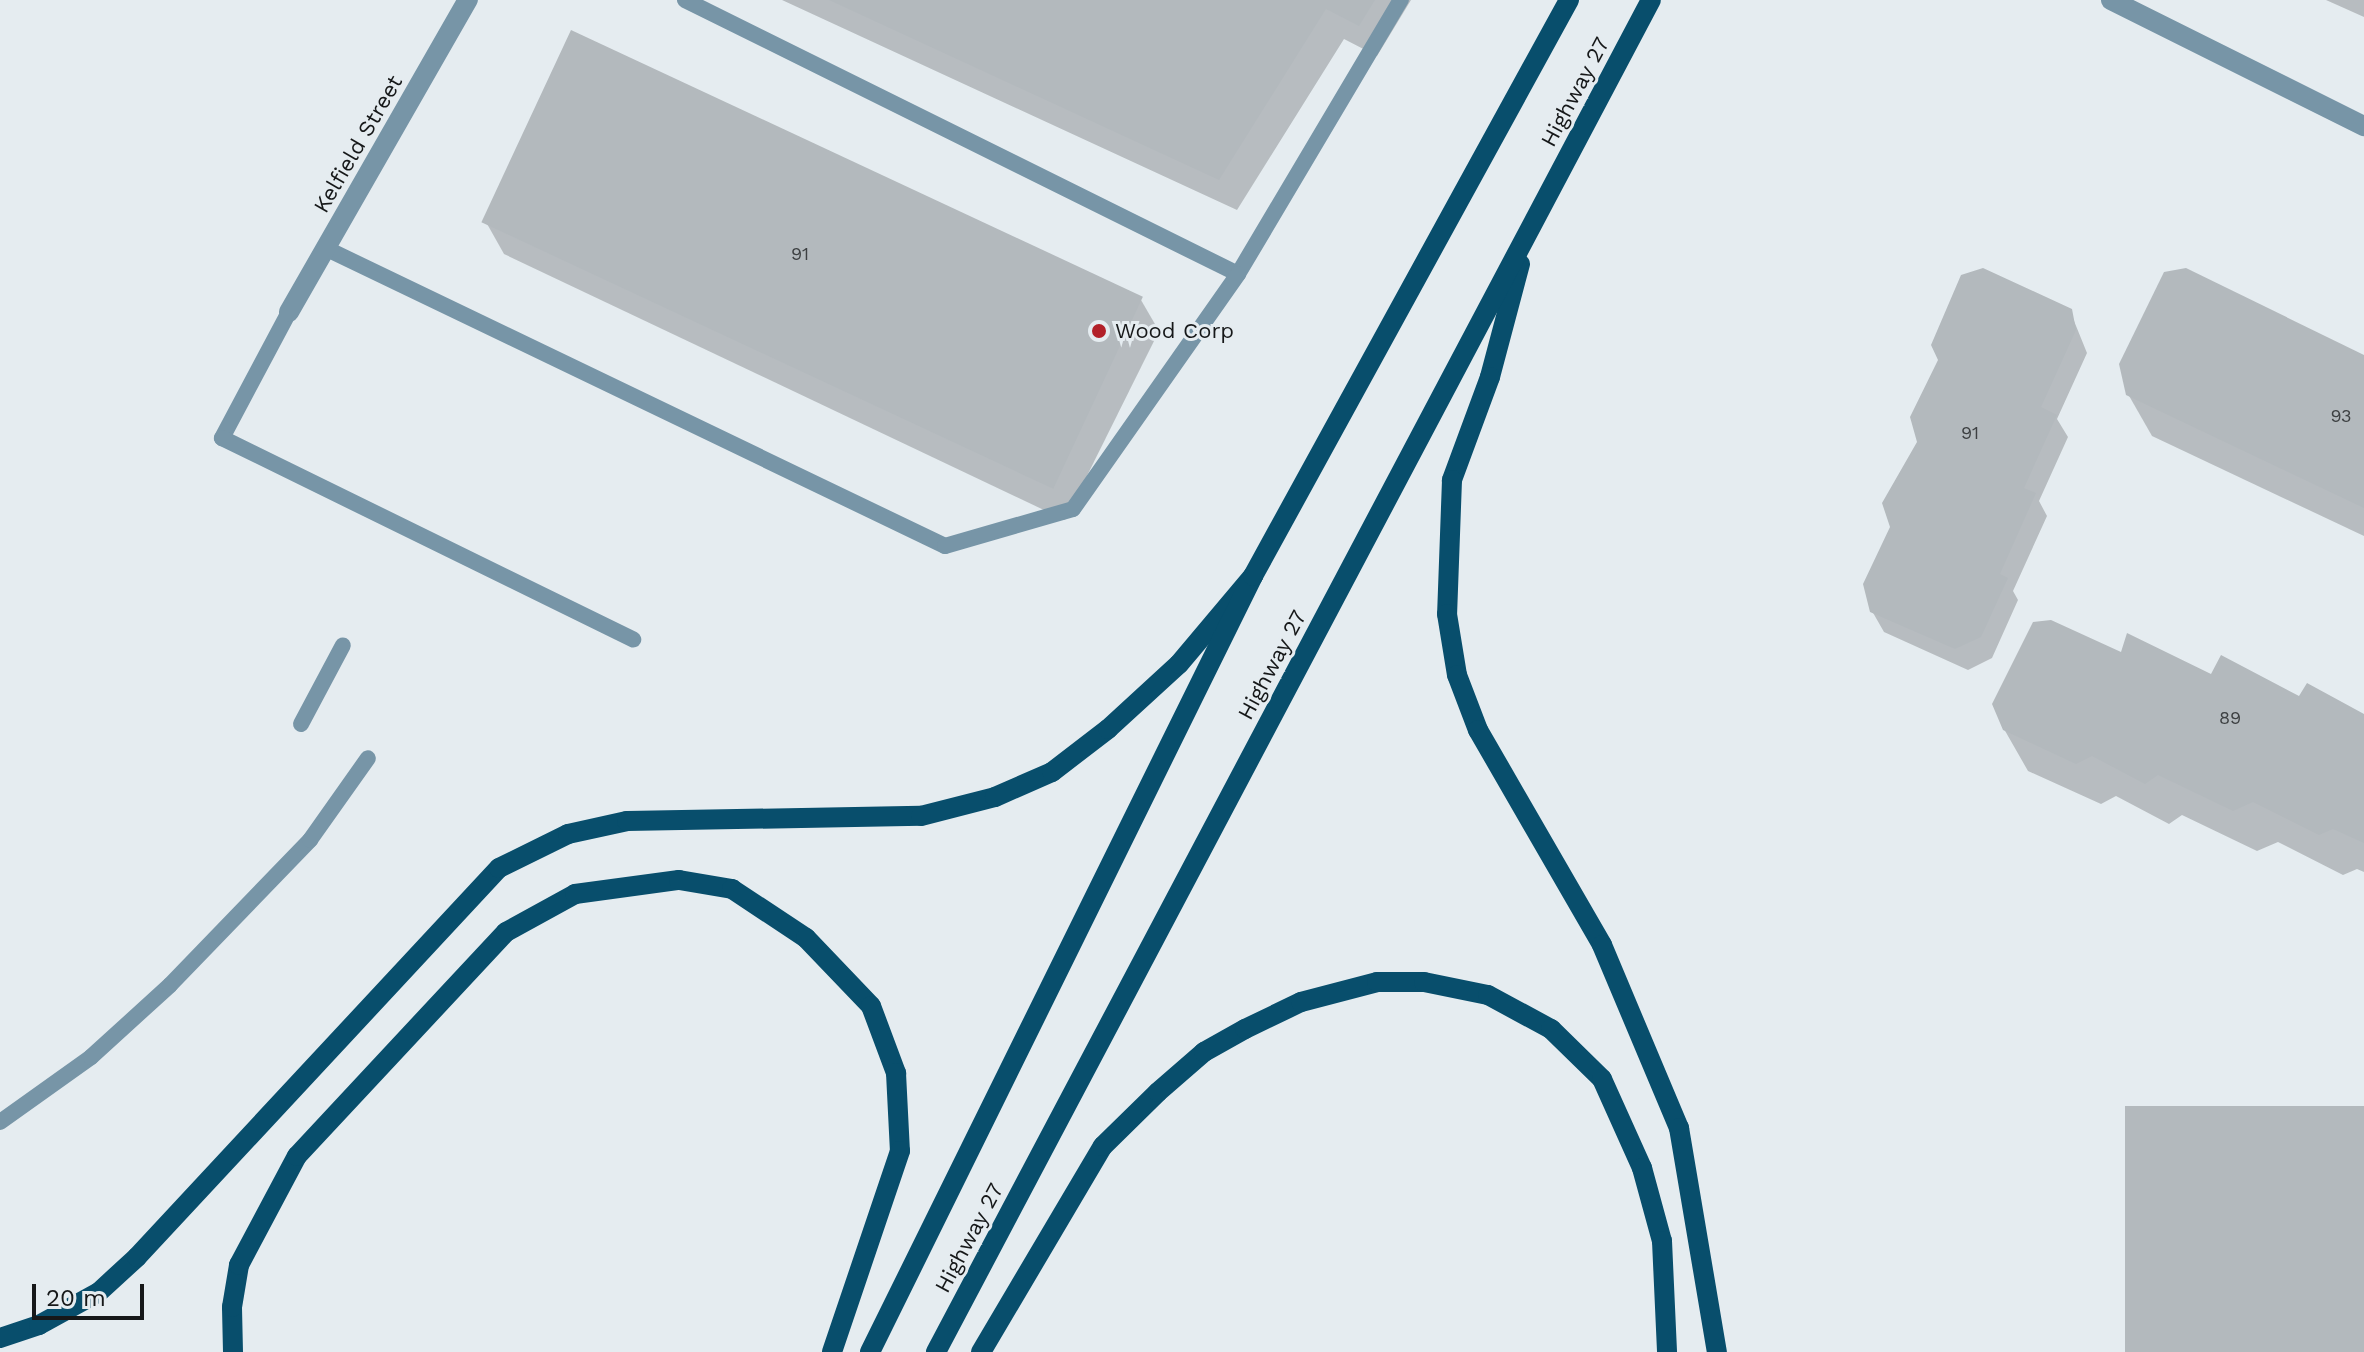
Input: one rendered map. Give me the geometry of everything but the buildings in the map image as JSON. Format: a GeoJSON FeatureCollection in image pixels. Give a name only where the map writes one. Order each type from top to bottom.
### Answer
{"type":"FeatureCollection","features":[{"type":"Feature","properties":{"kind":"main road","name":"Highway 27"},"geometry":{"type":"LineString","coordinates":[[870,1352],[1253,576],[1569,0]]}},
{"type":"Feature","properties":{"kind":"main road","name":"Highway 27"},"geometry":{"type":"LineString","coordinates":[[936,1352],[1651,0]]}},
{"type":"Feature","properties":{"kind":"main road"},"geometry":{"type":"LineString","coordinates":[[1529,230],[1490,377],[1452,480],[1447,614],[1457,675],[1478,730],[1602,945],[1679,1128],[1717,1352]]}},
{"type":"Feature","properties":{"kind":"main road"},"geometry":{"type":"LineString","coordinates":[[0,1338],[39,1325],[99,1292],[128,1266],[499,868],[568,834],[627,821],[921,816],[995,797],[1052,772],[1108,729],[1179,664],[1253,576]]}},
{"type":"Feature","properties":{"kind":"main road"},"geometry":{"type":"LineString","coordinates":[[233,1352],[232,1307],[239,1265],[297,1156],[506,932],[575,894],[679,880],[732,889],[806,938],[871,1006],[896,1073],[900,1151],[832,1352]]}},
{"type":"Feature","properties":{"kind":"main road"},"geometry":{"type":"LineString","coordinates":[[981,1352],[1103,1146],[1158,1092],[1204,1052],[1245,1029],[1301,1002],[1377,982],[1424,982],[1488,995],[1551,1029],[1602,1079],[1642,1168],[1662,1241],[1667,1352]]}},
{"type":"Feature","properties":{"kind":"street","name":"Kelfield Street"},"geometry":{"type":"LineString","coordinates":[[289,312],[468,0]]}},
{"type":"Feature","properties":{"kind":"street"},"geometry":{"type":"LineString","coordinates":[[2111,0],[2364,126]]}},
{"type":"Feature","properties":{"kind":"lane"},"geometry":{"type":"LineString","coordinates":[[685,0],[1238,274]]}},
{"type":"Feature","properties":{"kind":"lane"},"geometry":{"type":"LineString","coordinates":[[325,248],[945,546],[1073,509],[1238,274],[1401,0]]}},
{"type":"Feature","properties":{"kind":"lane"},"geometry":{"type":"LineString","coordinates":[[289,312],[222,438],[633,639]]}},
{"type":"Feature","properties":{"kind":"lane"},"geometry":{"type":"LineString","coordinates":[[301,724],[343,645]]}},
{"type":"Feature","properties":{"kind":"lane"},"geometry":{"type":"LineString","coordinates":[[0,1122],[91,1057],[170,985],[310,840],[368,758]]}},
{"type":"Feature","properties":{"kind":"place","name":"Wood Corp"},"geometry":{"type":"Point","coordinates":[1099,331]}}]}
